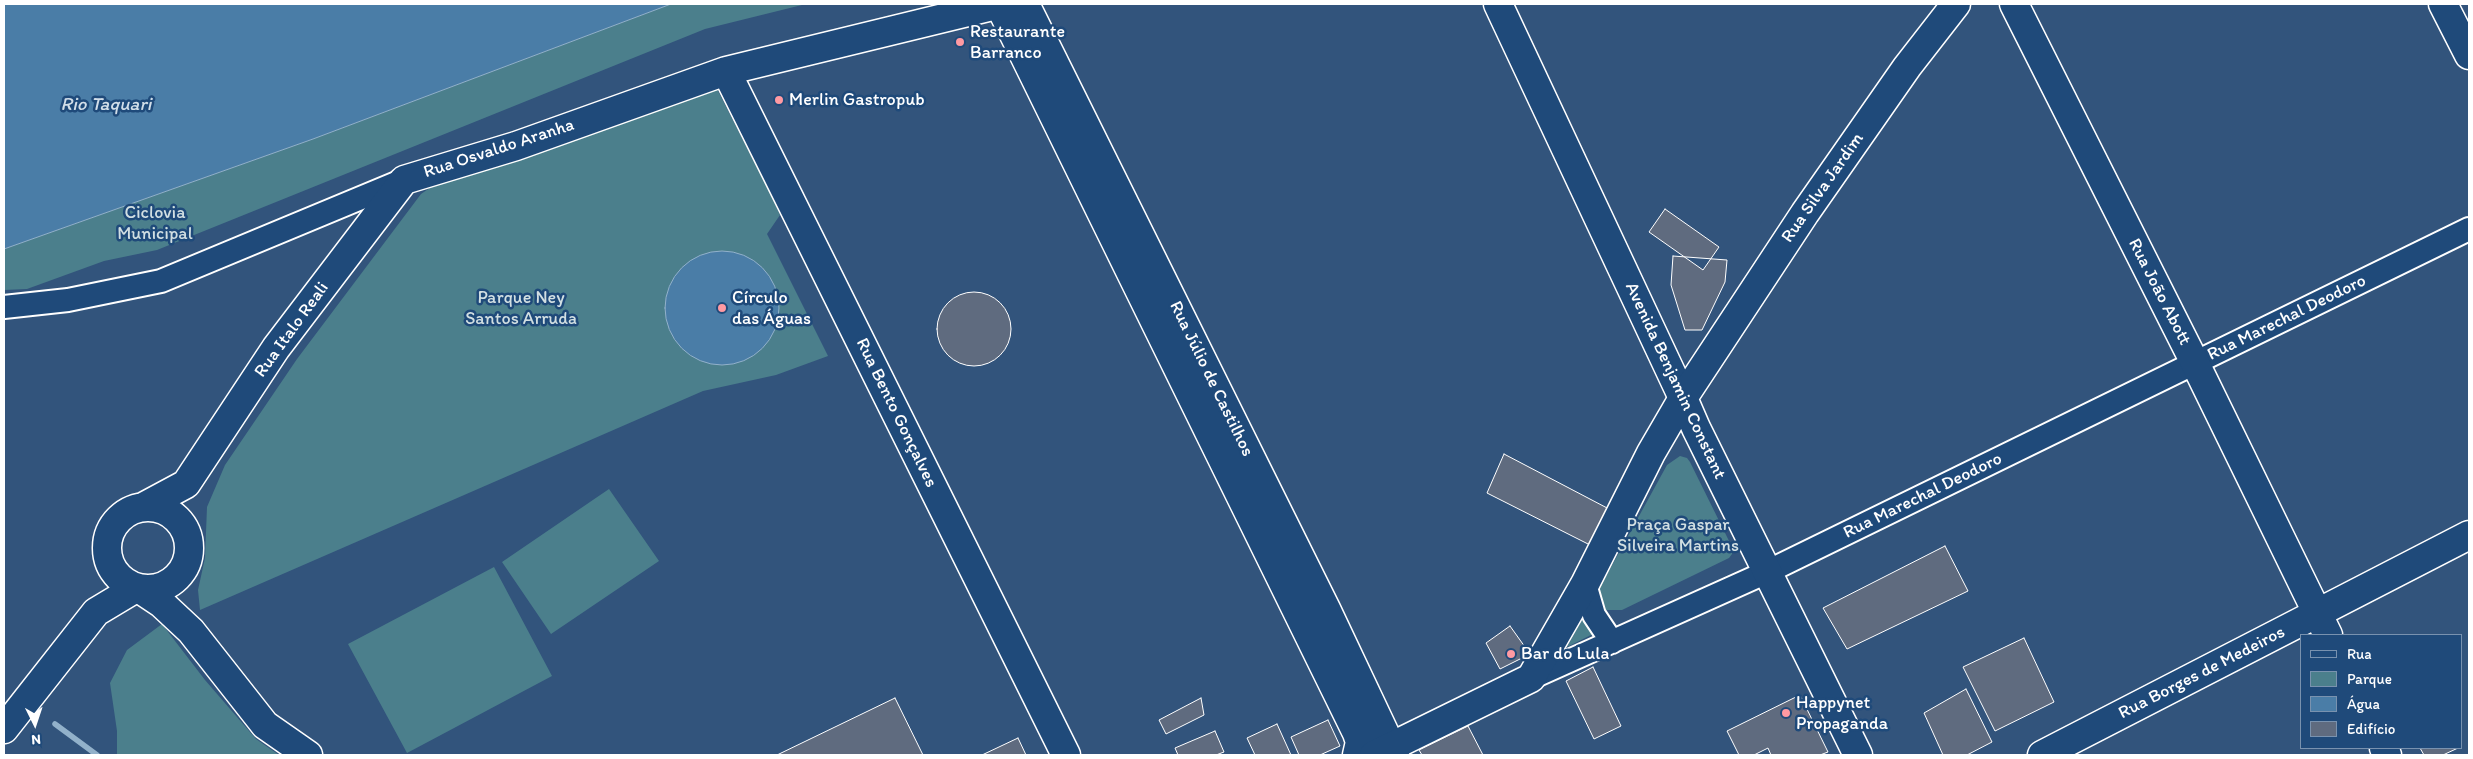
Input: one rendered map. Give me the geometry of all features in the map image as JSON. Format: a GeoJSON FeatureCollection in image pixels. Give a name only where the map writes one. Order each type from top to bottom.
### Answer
{"type":"FeatureCollection","features":[{"type":"Feature","properties":{"kind":"street","name":"Rua Júlio de Castilhos"},"geometry":{"type":"LineString","coordinates":[[1000,4],[1073,126]]}},
{"type":"Feature","properties":{"kind":"street","name":"Rua Osvaldo Aranha"},"geometry":{"type":"LineString","coordinates":[[4,307],[68,300],[161,281],[289,230],[404,180],[516,146],[726,71],[1000,4]]}},
{"type":"Feature","properties":{"kind":"street","name":"Rua Júlio de Castilhos"},"geometry":{"type":"LineString","coordinates":[[1025,4],[1073,126],[1314,616],[1387,753]]}},
{"type":"Feature","properties":{"kind":"street","name":"Avenida Benjamin Constant"},"geometry":{"type":"LineString","coordinates":[[1498,4],[1690,387]]}},
{"type":"Feature","properties":{"kind":"street","name":"Rua Silva Jardim"},"geometry":{"type":"LineString","coordinates":[[1530,678],[1585,584],[1651,453],[1690,387],[1810,205],[1907,67],[1956,4]]}},
{"type":"Feature","properties":{"kind":"street","name":"Rua João Abott"},"geometry":{"type":"LineString","coordinates":[[2014,4],[2195,363],[2323,624]]}},
{"type":"Feature","properties":{"kind":"street"},"geometry":{"type":"LineString","coordinates":[[2443,4],[2469,55]]}},
{"type":"Feature","properties":{"kind":"street","name":"Rua Bento Gonçalves"},"geometry":{"type":"LineString","coordinates":[[726,71],[1066,755]]}},
{"type":"Feature","properties":{"kind":"street","name":"Rua Italo Reali"},"geometry":{"type":"LineString","coordinates":[[145,506],[186,484],[276,348],[404,180]]}},
{"type":"Feature","properties":{"kind":"street","name":"Rua Marechal Deodoro"},"geometry":{"type":"LineString","coordinates":[[1387,753],[1530,678],[1767,572],[2469,229]]}},
{"type":"Feature","properties":{"kind":"street"},"geometry":{"type":"LineString","coordinates":[[1690,387],[1696,428]]}},
{"type":"Feature","properties":{"kind":"street","name":"Avenida Benjamin Constant"},"geometry":{"type":"LineString","coordinates":[[1696,428],[1858,755]]}},
{"type":"Feature","properties":{"kind":"street","name":"Rua Silva Jardim"},"geometry":{"type":"LineString","coordinates":[[1651,453],[1683,430],[1696,428]]}},
{"type":"Feature","properties":{"kind":"street"},"geometry":{"type":"LineString","coordinates":[[186,484],[188,547],[185,594],[191,630]]}},
{"type":"Feature","properties":{"kind":"street"},"geometry":{"type":"LineString","coordinates":[[4,728],[96,612],[138,589],[156,589],[171,583],[183,571],[188,547],[182,524],[172,514],[159,508],[145,506],[128,512],[114,523],[107,540],[108,558],[112,572],[123,582],[138,589],[161,603],[191,630],[265,725],[308,755]]}},
{"type":"Feature","properties":{"kind":"street","name":"Rua Borges de Medeiros"},"geometry":{"type":"LineString","coordinates":[[2302,634],[2323,624],[2469,535]]}},
{"type":"Feature","properties":{"kind":"street"},"geometry":{"type":"LineString","coordinates":[[96,612],[108,558]]}},
{"type":"Feature","properties":{"kind":"street"},"geometry":{"type":"LineString","coordinates":[[1585,584],[1594,615],[1612,642]]}},
{"type":"Feature","properties":{"kind":"street","name":"Rua Júlio de Castilhos"},"geometry":{"type":"LineString","coordinates":[[1314,616],[1358,734],[1360,742],[1357,755]]}},
{"type":"Feature","properties":{"kind":"street","name":"Rua Borges de Medeiros"},"geometry":{"type":"LineString","coordinates":[[2042,755],[2300,635]]}},
{"type":"Feature","properties":{"kind":"green space","name":"Ciclovia Municipal"},"geometry":{"type":"Polygon","coordinates":[[[671,4],[806,4],[705,29],[157,250],[104,261],[27,289],[4,290],[4,249],[313,139],[671,4]]]}},
{"type":"Feature","properties":{"kind":"green space","name":"Parque Ney Santos Arruda"},"geometry":{"type":"Polygon","coordinates":[[[708,87],[717,89],[772,197],[780,215],[767,234],[828,356],[776,375],[703,391],[200,610],[198,590],[205,558],[207,507],[225,465],[297,359],[421,194],[447,176],[708,87]]]}},
{"type":"Feature","properties":{"kind":"green space","name":"Praça Gaspar Silveira Martins"},"geometry":{"type":"Polygon","coordinates":[[[1680,456],[1687,458],[1690,462],[1731,545],[1732,554],[1729,558],[1622,610],[1605,610],[1601,607],[1598,594],[1599,589],[1667,465],[1680,456]]]}},
{"type":"Feature","properties":{"kind":"green space"},"geometry":{"type":"Polygon","coordinates":[[[609,489],[659,561],[551,634],[502,562],[609,489]]]}},
{"type":"Feature","properties":{"kind":"green space"},"geometry":{"type":"Polygon","coordinates":[[[494,567],[552,676],[407,753],[348,644],[494,567]]]}},
{"type":"Feature","properties":{"kind":"green space"},"geometry":{"type":"Polygon","coordinates":[[[1582,620],[1595,633],[1567,647],[1582,620]]]}},
{"type":"Feature","properties":{"kind":"green space"},"geometry":{"type":"Polygon","coordinates":[[[162,624],[205,680],[256,739],[279,755],[117,755],[117,731],[110,683],[127,650],[162,624]]]}},
{"type":"Feature","properties":{"kind":"water","name":"Rio Taquari"},"geometry":{"type":"Polygon","coordinates":[[[4,4],[671,4],[313,139],[4,249],[4,4]]]}},
{"type":"Feature","properties":{"kind":"water","name":"Círculo das Águas"},"geometry":{"type":"Polygon","coordinates":[[[722,251],[744,255],[763,267],[775,286],[779,308],[775,330],[763,349],[744,361],[722,365],[700,361],[681,349],[669,330],[665,308],[669,286],[681,267],[700,255],[722,251]]]}},
{"type":"Feature","properties":{"kind":"building"},"geometry":{"type":"Polygon","coordinates":[[[1665,209],[1719,247],[1703,270],[1649,232],[1665,209]]]}},
{"type":"Feature","properties":{"kind":"building"},"geometry":{"type":"Polygon","coordinates":[[[1673,256],[1727,260],[1725,282],[1702,330],[1685,330],[1671,285],[1673,256]]]}},
{"type":"Feature","properties":{"kind":"building"},"geometry":{"type":"Polygon","coordinates":[[[974,292],[995,298],[1005,308],[1011,329],[1005,350],[995,360],[974,366],[953,360],[943,350],[937,329],[943,308],[953,298],[974,292]]]}},
{"type":"Feature","properties":{"kind":"building"},"geometry":{"type":"Polygon","coordinates":[[[1504,454],[1609,509],[1592,546],[1487,493],[1504,454]]]}},
{"type":"Feature","properties":{"kind":"building"},"geometry":{"type":"Polygon","coordinates":[[[1945,546],[1968,591],[1847,649],[1823,608],[1945,546]]]}},
{"type":"Feature","properties":{"kind":"building"},"geometry":{"type":"Polygon","coordinates":[[[1510,626],[1530,654],[1500,669],[1486,643],[1510,626]]]}},
{"type":"Feature","properties":{"kind":"building"},"geometry":{"type":"Polygon","coordinates":[[[2024,638],[2054,702],[1995,731],[1963,667],[2024,638]]]}},
{"type":"Feature","properties":{"kind":"building"},"geometry":{"type":"Polygon","coordinates":[[[1593,667],[1621,726],[1594,739],[1566,681],[1593,667]]]}},
{"type":"Feature","properties":{"kind":"building"},"geometry":{"type":"Polygon","coordinates":[[[1966,689],[1992,742],[1967,755],[1943,755],[1924,713],[1966,689]]]}},
{"type":"Feature","properties":{"kind":"building","name":"Happynet Propaganda"},"geometry":{"type":"Polygon","coordinates":[[[1800,695],[1828,752],[1820,755],[1771,755],[1768,748],[1754,755],[1739,755],[1727,731],[1800,695]]]}},
{"type":"Feature","properties":{"kind":"building"},"geometry":{"type":"Polygon","coordinates":[[[895,698],[923,755],[777,755],[895,698]]]}},
{"type":"Feature","properties":{"kind":"building"},"geometry":{"type":"Polygon","coordinates":[[[1201,698],[1204,715],[1166,734],[1159,720],[1201,698]]]}},
{"type":"Feature","properties":{"kind":"building"},"geometry":{"type":"Polygon","coordinates":[[[1328,720],[1340,746],[1320,755],[1299,755],[1291,737],[1328,720]]]}},
{"type":"Feature","properties":{"kind":"building"},"geometry":{"type":"Polygon","coordinates":[[[1277,724],[1291,755],[1255,755],[1247,738],[1277,724]]]}},
{"type":"Feature","properties":{"kind":"building"},"geometry":{"type":"Polygon","coordinates":[[[1468,726],[1483,755],[1422,755],[1419,750],[1468,726]]]}},
{"type":"Feature","properties":{"kind":"building"},"geometry":{"type":"Polygon","coordinates":[[[1215,731],[1224,752],[1216,755],[1178,755],[1175,748],[1215,731]]]}},
{"type":"Feature","properties":{"kind":"building"},"geometry":{"type":"Polygon","coordinates":[[[1018,738],[1026,755],[982,755],[1018,738]]]}},
{"type":"Feature","properties":{"kind":"building"},"geometry":{"type":"Polygon","coordinates":[[[2421,749],[2456,749],[2443,755],[2424,755],[2421,749]]]}},
{"type":"Feature","properties":{"kind":"waterway"},"geometry":{"type":"LineString","coordinates":[[55,724],[97,755]]}},
{"type":"Feature","properties":{"kind":"place","name":"Restaurante Barranco"},"geometry":{"type":"Point","coordinates":[960,42]}},
{"type":"Feature","properties":{"kind":"place","name":"Merlin Gastropub"},"geometry":{"type":"Point","coordinates":[779,100]}},
{"type":"Feature","properties":{"kind":"place","name":"Círculo das Águas"},"geometry":{"type":"Point","coordinates":[722,308]}},
{"type":"Feature","properties":{"kind":"place","name":"Bar do Lula"},"geometry":{"type":"Point","coordinates":[1511,654]}},
{"type":"Feature","properties":{"kind":"place","name":"Happynet Propaganda"},"geometry":{"type":"Point","coordinates":[1786,713]}}]}
